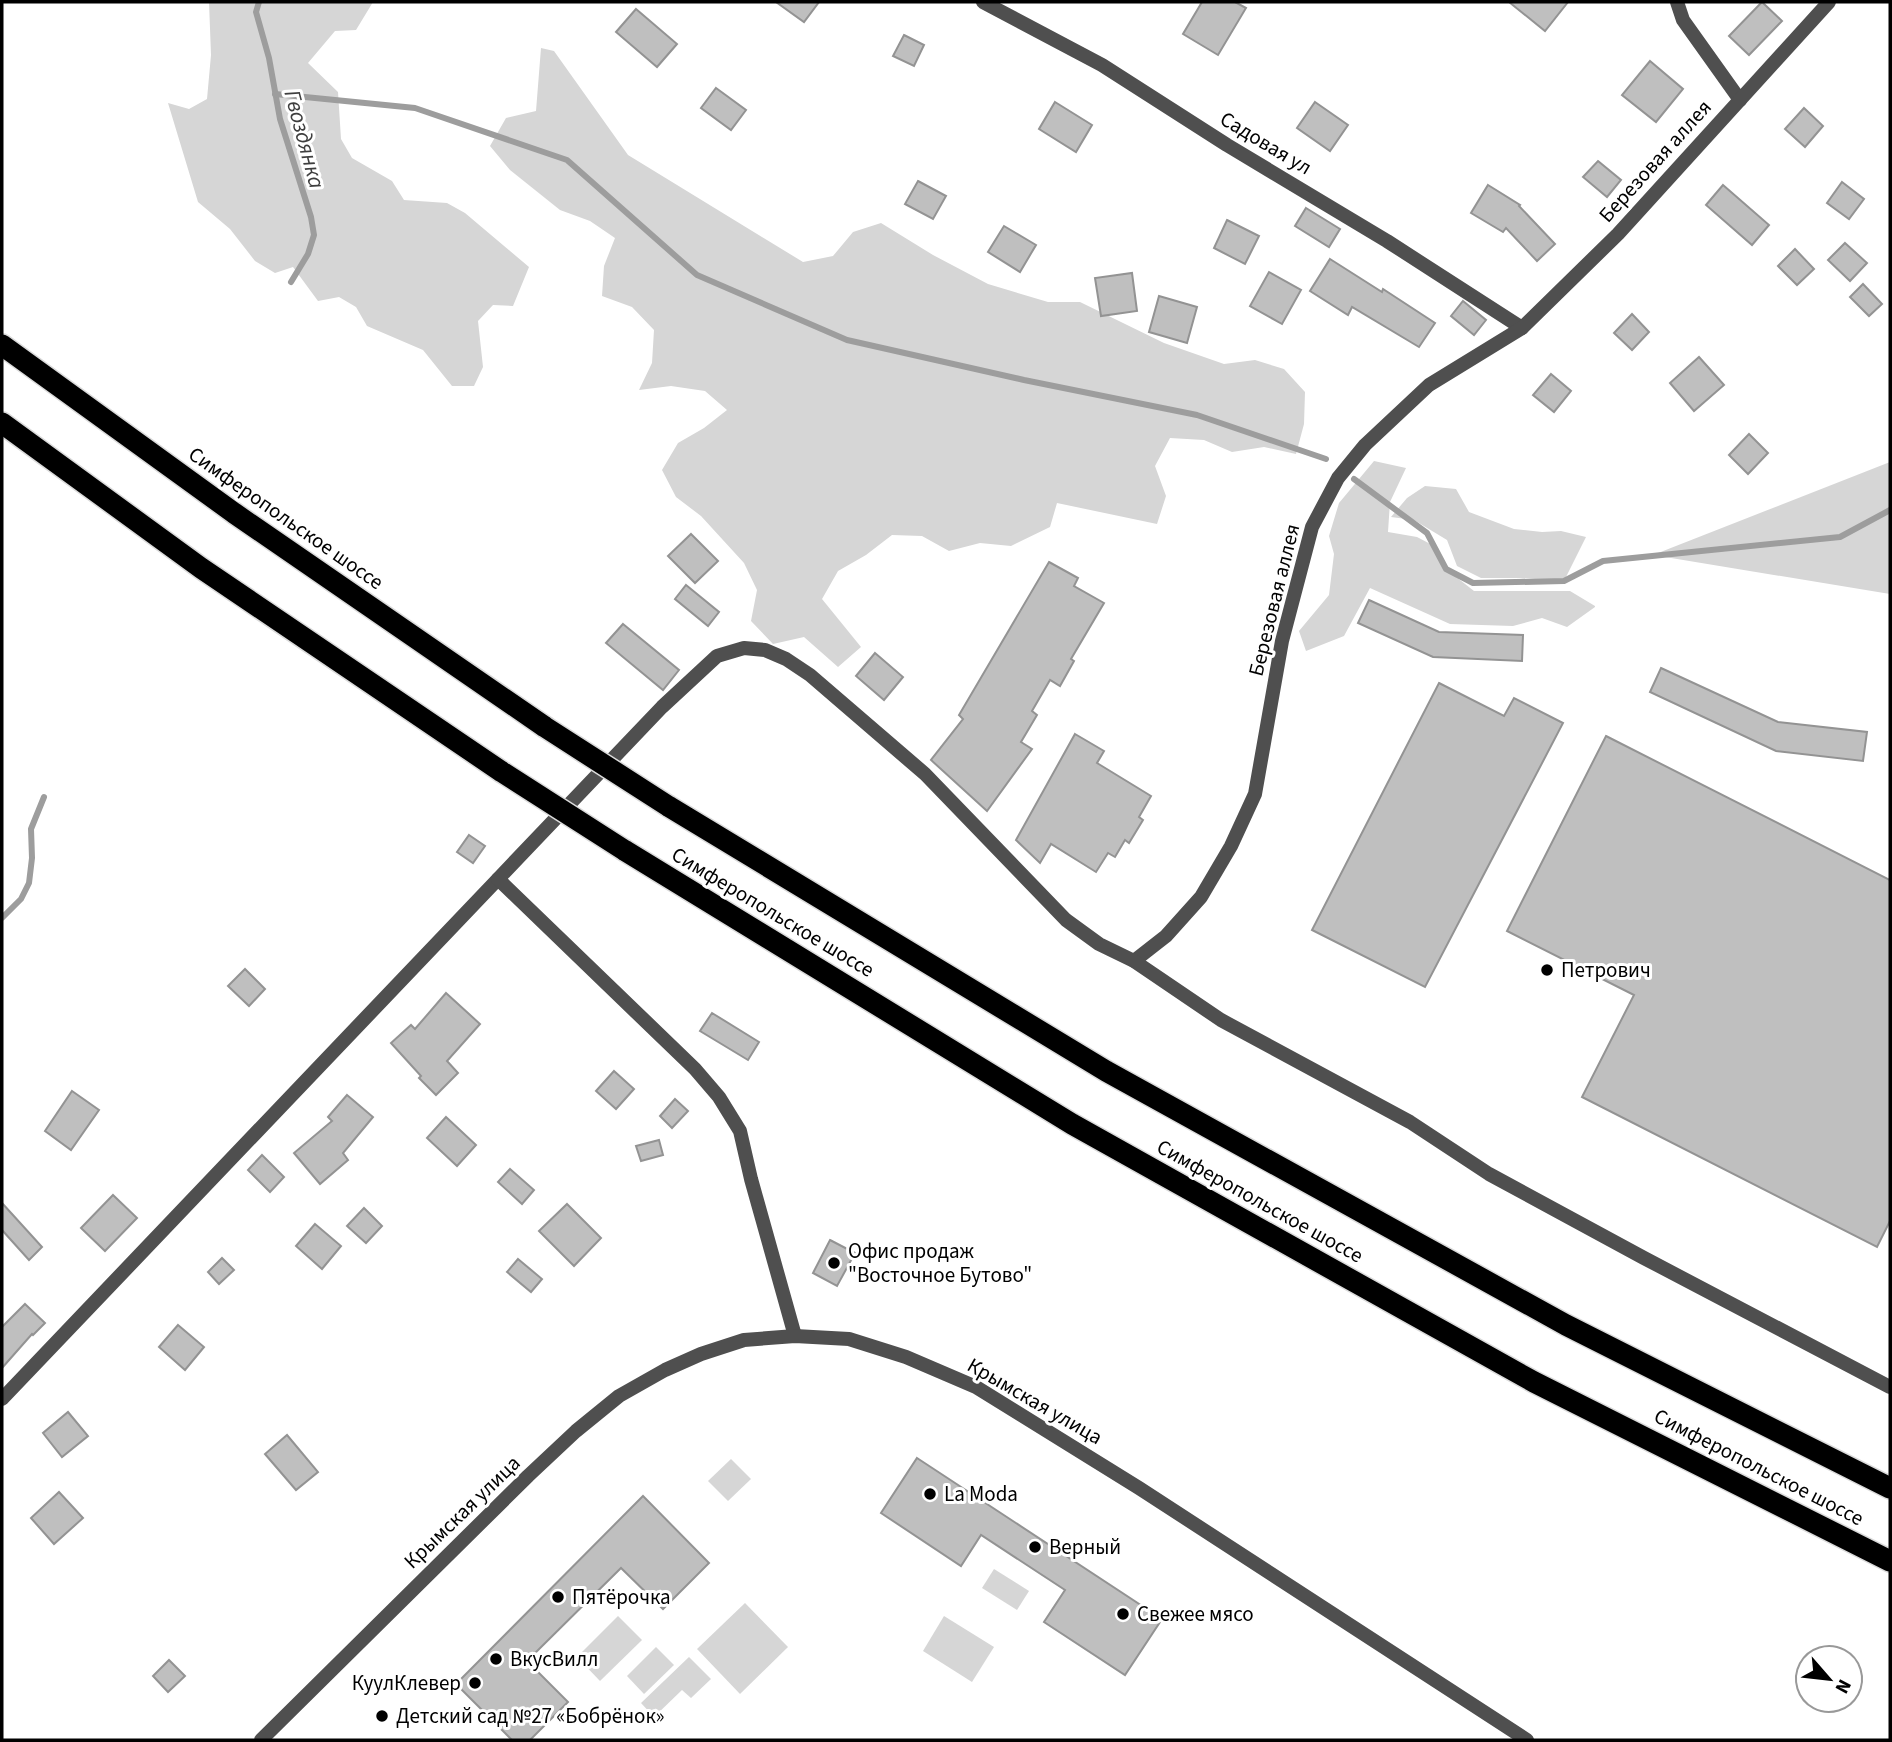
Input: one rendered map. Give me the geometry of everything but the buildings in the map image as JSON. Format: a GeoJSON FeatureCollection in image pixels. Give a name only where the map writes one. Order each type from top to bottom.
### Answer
{"type":"FeatureCollection","features":[{"type":"Feature","properties":{"kind":"highway","name":"Симферопольское шоссе"},"geometry":{"type":"LineString","coordinates":[[2,345],[234,513],[545,727],[667,806],[1106,1071],[1566,1325],[1890,1488]]}},
{"type":"Feature","properties":{"kind":"highway","name":"Симферопольское шоссе"},"geometry":{"type":"LineString","coordinates":[[2,423],[201,568],[502,772],[624,850],[1072,1124],[1534,1382],[1890,1560]]}},
{"type":"Feature","properties":{"kind":"street","name":"Садовая ул"},"geometry":{"type":"LineString","coordinates":[[983,2],[1102,65],[1522,328]]}},
{"type":"Feature","properties":{"kind":"street"},"geometry":{"type":"LineString","coordinates":[[1677,2],[1683,20],[1740,100]]}},
{"type":"Feature","properties":{"kind":"street","name":"Березовая аллея"},"geometry":{"type":"LineString","coordinates":[[1134,961],[1166,936],[1201,897],[1231,846],[1255,794],[1282,641],[1312,527],[1338,478],[1365,445],[1429,385],[1522,328],[1618,234],[1829,2]]}},
{"type":"Feature","properties":{"kind":"street"},"geometry":{"type":"LineString","coordinates":[[2,1399],[662,707],[717,656],[744,648],[765,650],[810,674],[925,774],[1066,920],[1099,944],[1134,961],[1221,1020],[1410,1122],[1489,1174],[1890,1387]]}},
{"type":"Feature","properties":{"kind":"street"},"geometry":{"type":"LineString","coordinates":[[498,879],[695,1069],[719,1097],[740,1131],[795,1336]]}},
{"type":"Feature","properties":{"kind":"street","name":"Крымская улица"},"geometry":{"type":"LineString","coordinates":[[261,1740],[458,1544],[576,1431],[619,1396],[665,1370],[701,1354],[744,1340],[795,1336],[849,1339],[906,1357],[976,1387],[1161,1503],[1527,1740]]}},
{"type":"Feature","properties":{"kind":"shaded area"},"geometry":{"type":"Polygon","coordinates":[[[209,2],[373,2],[356,30],[335,31],[308,63],[338,92],[341,139],[352,158],[392,181],[404,200],[447,203],[465,213],[529,267],[513,306],[493,305],[478,321],[483,367],[474,386],[452,386],[423,350],[367,326],[356,307],[339,297],[318,301],[293,267],[275,273],[255,261],[230,229],[198,202],[168,103],[189,109],[207,99],[211,55],[209,2]]]}},
{"type":"Feature","properties":{"kind":"shaded area"},"geometry":{"type":"Polygon","coordinates":[[[541,48],[554,51],[628,155],[803,262],[833,256],[853,232],[881,223],[988,284],[1048,302],[1080,302],[1164,343],[1224,364],[1255,360],[1284,369],[1305,392],[1304,424],[1296,454],[1264,447],[1232,452],[1204,440],[1170,438],[1155,466],[1166,496],[1157,524],[1057,503],[1050,527],[1011,546],[980,543],[949,551],[922,536],[892,535],[866,555],[838,571],[822,599],[861,647],[838,667],[804,637],[773,644],[751,621],[757,590],[744,563],[701,516],[676,497],[662,470],[678,443],[727,410],[705,391],[671,386],[639,390],[652,363],[654,330],[632,307],[602,296],[604,266],[615,238],[590,221],[560,210],[510,170],[490,146],[506,118],[536,111],[541,48]]]}},
{"type":"Feature","properties":{"kind":"shaded area"},"geometry":{"type":"Polygon","coordinates":[[[1374,461],[1406,468],[1390,502],[1388,532],[1417,537],[1438,548],[1446,569],[1474,591],[1570,591],[1595,607],[1567,627],[1542,618],[1513,626],[1450,624],[1370,588],[1344,636],[1306,651],[1299,631],[1329,595],[1334,554],[1329,536],[1339,503],[1374,461]]]}},
{"type":"Feature","properties":{"kind":"shaded area"},"geometry":{"type":"Polygon","coordinates":[[[1890,462],[1890,594],[1653,555],[1890,462]]]}},
{"type":"Feature","properties":{"kind":"shaded area"},"geometry":{"type":"Polygon","coordinates":[[[1425,486],[1456,489],[1469,512],[1514,529],[1561,531],[1586,537],[1564,581],[1481,578],[1457,566],[1447,540],[1414,520],[1391,517],[1407,498],[1425,486]]]}},
{"type":"Feature","properties":{"kind":"shaded area"},"geometry":{"type":"Polygon","coordinates":[[[731,1459],[751,1479],[728,1501],[708,1481],[731,1459]]]}},
{"type":"Feature","properties":{"kind":"shaded area"},"geometry":{"type":"Polygon","coordinates":[[[994,1569],[1029,1591],[1017,1610],[982,1588],[994,1569]]]}},
{"type":"Feature","properties":{"kind":"shaded area"},"geometry":{"type":"Polygon","coordinates":[[[745,1603],[788,1647],[740,1694],[697,1649],[745,1603]]]}},
{"type":"Feature","properties":{"kind":"shaded area"},"geometry":{"type":"Polygon","coordinates":[[[618,1616],[642,1640],[600,1681],[577,1657],[618,1616]]]}},
{"type":"Feature","properties":{"kind":"shaded area"},"geometry":{"type":"Polygon","coordinates":[[[944,1616],[994,1647],[972,1682],[923,1651],[944,1616]]]}},
{"type":"Feature","properties":{"kind":"shaded area"},"geometry":{"type":"Polygon","coordinates":[[[656,1647],[674,1665],[644,1694],[627,1676],[656,1647]]]}},
{"type":"Feature","properties":{"kind":"shaded area"},"geometry":{"type":"Polygon","coordinates":[[[689,1657],[711,1679],[691,1698],[682,1690],[654,1717],[641,1703],[689,1657]]]}},
{"type":"Feature","properties":{"kind":"waterway","name":"Гвоздянка"},"geometry":{"type":"LineString","coordinates":[[259,2],[256,12],[269,58],[280,119],[311,217],[314,235],[308,254],[291,282]]}},
{"type":"Feature","properties":{"kind":"waterway"},"geometry":{"type":"LineString","coordinates":[[275,94],[415,108],[567,160],[697,275],[847,340],[1197,415],[1326,459]]}},
{"type":"Feature","properties":{"kind":"waterway"},"geometry":{"type":"LineString","coordinates":[[1354,479],[1427,533],[1446,569],[1473,583],[1564,581],[1603,561],[1840,537],[1890,510]]}},
{"type":"Feature","properties":{"kind":"waterway","name":"Гвоздянка"},"geometry":{"type":"LineString","coordinates":[[2,918],[21,899],[29,883],[31,829],[44,797]]}},
{"type":"Feature","properties":{"kind":"place","name":"Петрович"},"geometry":{"type":"Point","coordinates":[1547,970]}},
{"type":"Feature","properties":{"kind":"place","name":"Офис продаж \"Восточное Бутово\""},"geometry":{"type":"Point","coordinates":[834,1263]}},
{"type":"Feature","properties":{"kind":"place","name":"La Moda"},"geometry":{"type":"Point","coordinates":[930,1494]}},
{"type":"Feature","properties":{"kind":"place","name":"Верный"},"geometry":{"type":"Point","coordinates":[1035,1547]}},
{"type":"Feature","properties":{"kind":"place","name":"Пятёрочка"},"geometry":{"type":"Point","coordinates":[558,1597]}},
{"type":"Feature","properties":{"kind":"place","name":"Свежее мясо"},"geometry":{"type":"Point","coordinates":[1123,1614]}},
{"type":"Feature","properties":{"kind":"place","name":"ВкусВилл"},"geometry":{"type":"Point","coordinates":[496,1659]}},
{"type":"Feature","properties":{"kind":"place","name":"КуулКлевер"},"geometry":{"type":"Point","coordinates":[475,1683]}},
{"type":"Feature","properties":{"kind":"place","name":"Детский сад №27 «Бобрёнок»"},"geometry":{"type":"Point","coordinates":[382,1716]}}]}
